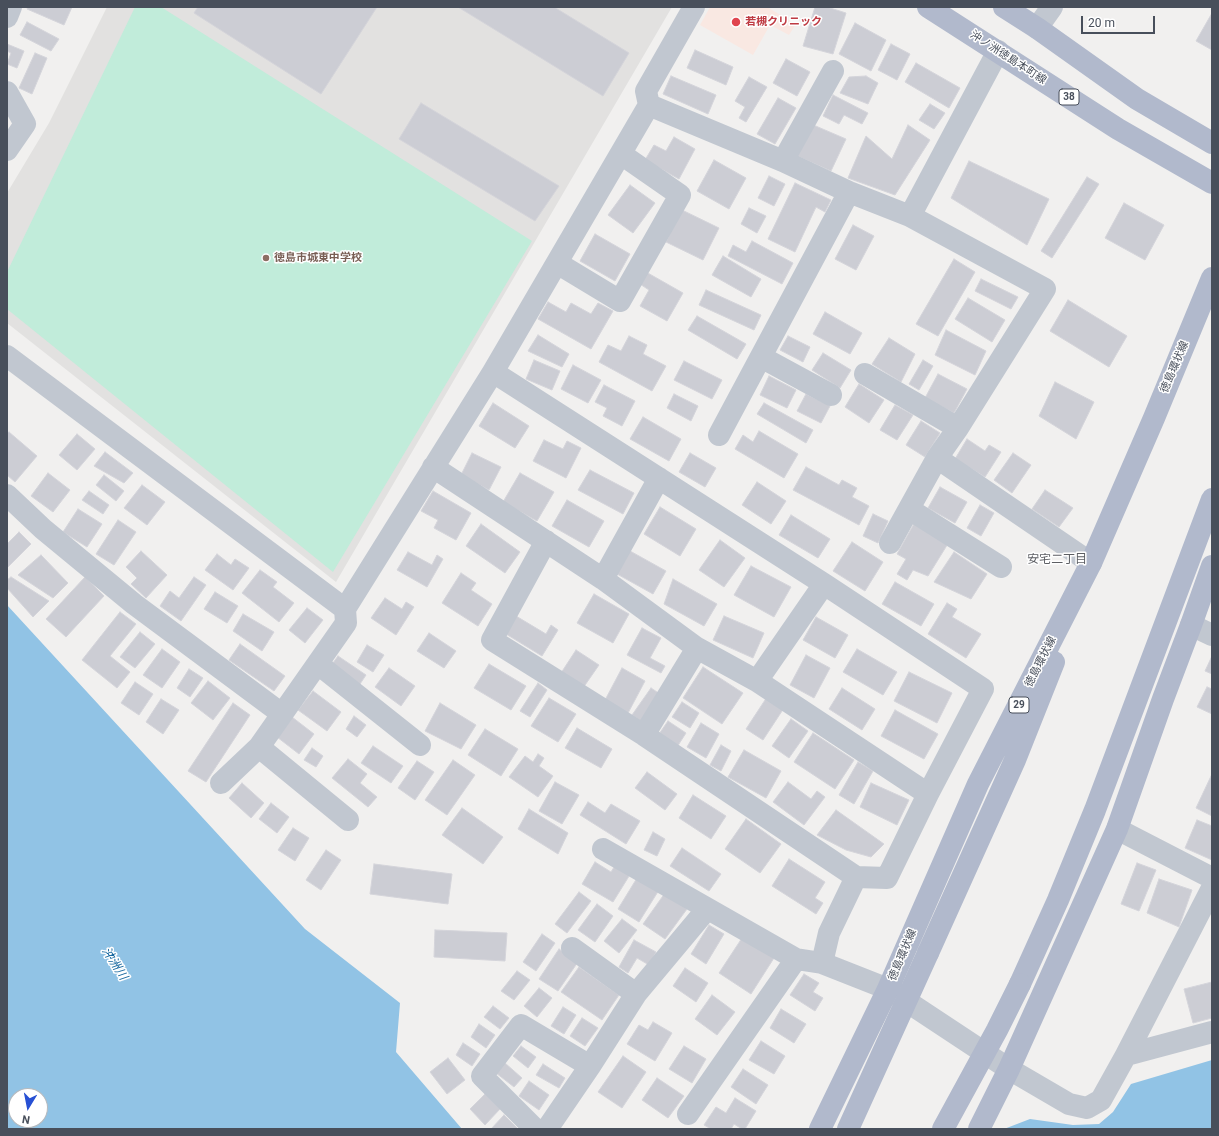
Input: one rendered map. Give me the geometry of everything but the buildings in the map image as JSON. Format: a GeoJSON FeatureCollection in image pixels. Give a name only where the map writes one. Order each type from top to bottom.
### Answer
{"type":"FeatureCollection","features":[{"type":"Feature","properties":{"kind":"main road","name":"沖ノ洲徳島本町線"},"geometry":{"type":"LineString","coordinates":[[928,7],[1118,129],[1212,183]]}},
{"type":"Feature","properties":{"kind":"main road"},"geometry":{"type":"LineString","coordinates":[[1004,7],[1037,28],[1137,99],[1212,143]]}},
{"type":"Feature","properties":{"kind":"main road","name":"徳島環状線"},"geometry":{"type":"LineString","coordinates":[[820,1129],[888,989],[978,784],[1091,563],[1212,278]]}},
{"type":"Feature","properties":{"kind":"main road"},"geometry":{"type":"LineString","coordinates":[[944,1129],[1020,984],[1058,900],[1095,810],[1212,499]]}},
{"type":"Feature","properties":{"kind":"main road"},"geometry":{"type":"LineString","coordinates":[[848,1129],[1015,760],[1034,715],[1091,563]]}},
{"type":"Feature","properties":{"kind":"main road"},"geometry":{"type":"LineString","coordinates":[[982,1123],[1009,1069],[1117,829],[1212,566]]}},
{"type":"Feature","properties":{"kind":"street"},"geometry":{"type":"LineString","coordinates":[[7,17],[12,7]]}},
{"type":"Feature","properties":{"kind":"street"},"geometry":{"type":"LineString","coordinates":[[222,783],[259,747],[346,623],[346,609],[493,372],[650,105],[646,91],[694,7]]}},
{"type":"Feature","properties":{"kind":"street"},"geometry":{"type":"LineString","coordinates":[[1037,28],[1052,7]]}},
{"type":"Feature","properties":{"kind":"street"},"geometry":{"type":"LineString","coordinates":[[910,216],[998,51]]}},
{"type":"Feature","properties":{"kind":"street"},"geometry":{"type":"LineString","coordinates":[[783,161],[833,71]]}},
{"type":"Feature","properties":{"kind":"street"},"geometry":{"type":"LineString","coordinates":[[7,92],[25,124],[7,150]]}},
{"type":"Feature","properties":{"kind":"street"},"geometry":{"type":"LineString","coordinates":[[650,105],[783,161],[849,192],[910,216],[1045,289],[958,428],[937,458],[890,543]]}},
{"type":"Feature","properties":{"kind":"street"},"geometry":{"type":"LineString","coordinates":[[557,263],[620,301],[680,195],[621,154]]}},
{"type":"Feature","properties":{"kind":"street"},"geometry":{"type":"LineString","coordinates":[[719,435],[849,192]]}},
{"type":"Feature","properties":{"kind":"street"},"geometry":{"type":"LineString","coordinates":[[7,356],[346,609]]}},
{"type":"Feature","properties":{"kind":"street"},"geometry":{"type":"LineString","coordinates":[[761,357],[831,395]]}},
{"type":"Feature","properties":{"kind":"street"},"geometry":{"type":"LineString","coordinates":[[493,372],[824,584],[983,690],[928,794],[887,878],[856,877],[644,735],[492,640],[546,541]]}},
{"type":"Feature","properties":{"kind":"street"},"geometry":{"type":"LineString","coordinates":[[865,374],[958,428]]}},
{"type":"Feature","properties":{"kind":"street"},"geometry":{"type":"LineString","coordinates":[[937,458],[1091,563]]}},
{"type":"Feature","properties":{"kind":"street"},"geometry":{"type":"LineString","coordinates":[[433,467],[603,579],[697,648],[756,681],[928,794]]}},
{"type":"Feature","properties":{"kind":"street"},"geometry":{"type":"LineString","coordinates":[[603,579],[659,478]]}},
{"type":"Feature","properties":{"kind":"street"},"geometry":{"type":"LineString","coordinates":[[7,495],[43,529],[134,604],[282,714]]}},
{"type":"Feature","properties":{"kind":"street"},"geometry":{"type":"LineString","coordinates":[[909,509],[1001,567]]}},
{"type":"Feature","properties":{"kind":"street"},"geometry":{"type":"LineString","coordinates":[[756,681],[824,584]]}},
{"type":"Feature","properties":{"kind":"street"},"geometry":{"type":"LineString","coordinates":[[1191,625],[1212,635]]}},
{"type":"Feature","properties":{"kind":"street"},"geometry":{"type":"LineString","coordinates":[[644,735],[697,648]]}},
{"type":"Feature","properties":{"kind":"street"},"geometry":{"type":"LineString","coordinates":[[318,664],[420,745]]}},
{"type":"Feature","properties":{"kind":"street"},"geometry":{"type":"LineString","coordinates":[[259,747],[348,820]]}},
{"type":"Feature","properties":{"kind":"street"},"geometry":{"type":"LineString","coordinates":[[1117,829],[1212,878]]}},
{"type":"Feature","properties":{"kind":"street"},"geometry":{"type":"LineString","coordinates":[[603,849],[796,960],[822,963],[888,989],[1009,1069],[1069,1104],[1087,1108],[1101,1100],[1126,1055],[1212,888]]}},
{"type":"Feature","properties":{"kind":"street"},"geometry":{"type":"LineString","coordinates":[[822,963],[829,933],[856,877]]}},
{"type":"Feature","properties":{"kind":"street"},"geometry":{"type":"LineString","coordinates":[[546,1129],[590,1066],[636,994],[707,909]]}},
{"type":"Feature","properties":{"kind":"street"},"geometry":{"type":"LineString","coordinates":[[572,948],[636,994]]}},
{"type":"Feature","properties":{"kind":"street"},"geometry":{"type":"LineString","coordinates":[[688,1114],[796,960]]}},
{"type":"Feature","properties":{"kind":"street"},"geometry":{"type":"LineString","coordinates":[[535,1129],[482,1076],[521,1025],[590,1066]]}},
{"type":"Feature","properties":{"kind":"street"},"geometry":{"type":"LineString","coordinates":[[1126,1055],[1212,1032]]}},
{"type":"Feature","properties":{"kind":"shaded area","name":"徳島市城東中学校"},"geometry":{"type":"Polygon","coordinates":[[[107,7],[672,7],[336,582],[7,323],[7,193],[49,123],[107,7]]]}},
{"type":"Feature","properties":{"kind":"shaded area"},"geometry":{"type":"Polygon","coordinates":[[[710,7],[767,7],[796,24],[789,35],[770,25],[753,55],[700,25],[710,7]]]}},
{"type":"Feature","properties":{"kind":"green space","name":"徳島市城東中学校"},"geometry":{"type":"Polygon","coordinates":[[[135,7],[161,7],[532,241],[333,572],[7,309],[7,272],[135,7]]]}},
{"type":"Feature","properties":{"kind":"water","name":"沖洲川"},"geometry":{"type":"Polygon","coordinates":[[[7,605],[305,929],[400,1003],[396,1052],[462,1129],[7,1129],[7,605]]]}},
{"type":"Feature","properties":{"kind":"water"},"geometry":{"type":"Polygon","coordinates":[[[1212,1060],[1212,1129],[1004,1129],[1030,1119],[1073,1125],[1099,1124],[1113,1112],[1131,1084],[1212,1060]]]}},
{"type":"Feature","properties":{"kind":"place","name":"若槻クリニック"},"geometry":{"type":"Point","coordinates":[736,22]}},
{"type":"Feature","properties":{"kind":"place","name":"徳島市城東中学校"},"geometry":{"type":"Point","coordinates":[266,258]}},
{"type":"Feature","properties":{"kind":"district","name":"安宅二丁目"},"geometry":{"type":"Point","coordinates":[1057,560]}}]}
